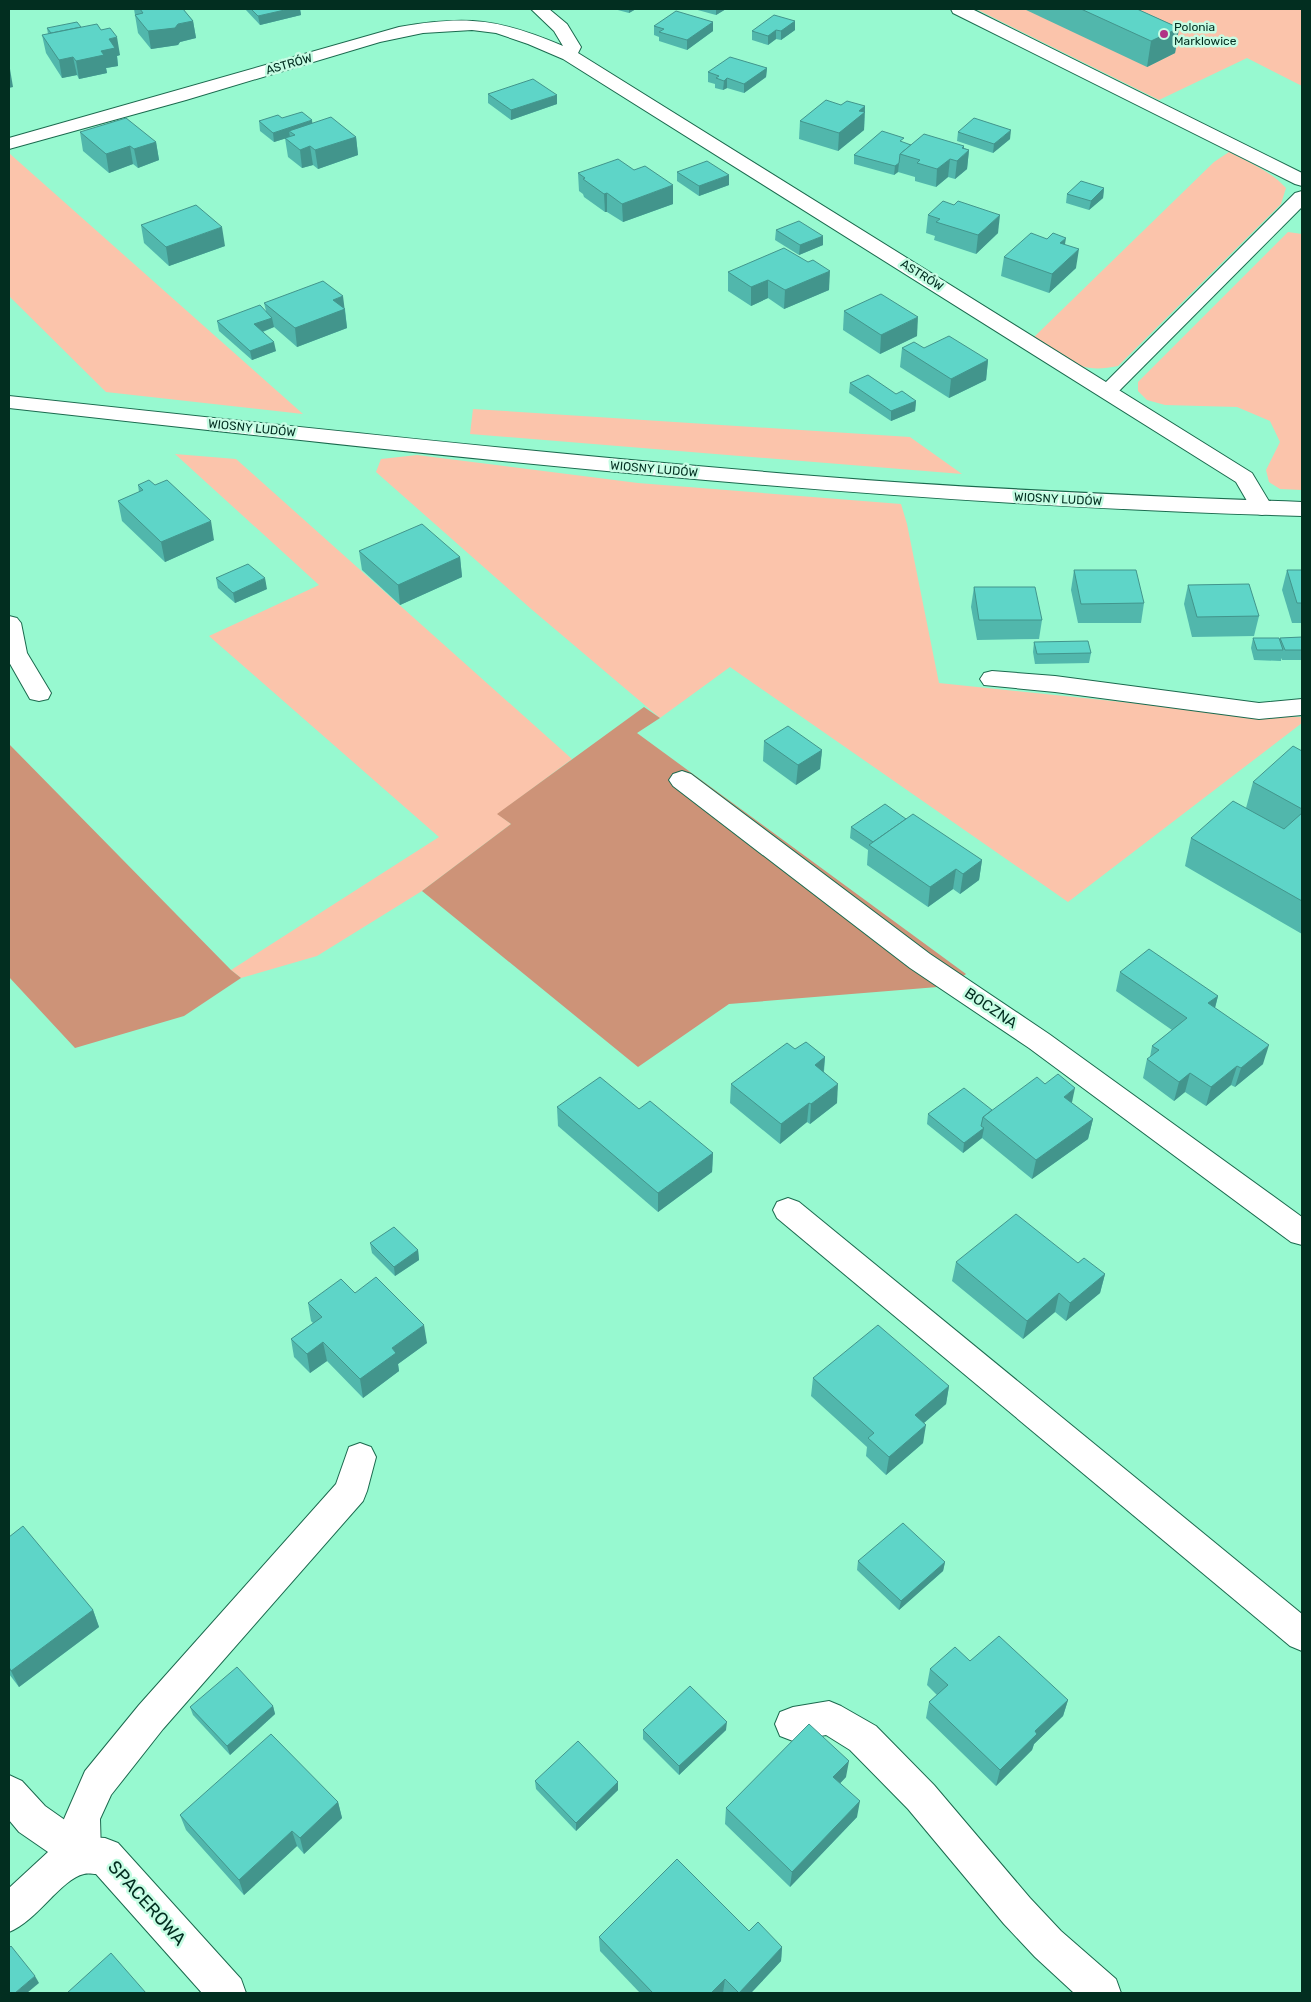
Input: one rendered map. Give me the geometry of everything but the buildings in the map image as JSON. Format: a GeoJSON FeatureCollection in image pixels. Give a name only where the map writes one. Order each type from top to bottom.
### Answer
{"type":"FeatureCollection","features":[{"type":"Feature","properties":{"kind":"street"},"geometry":{"type":"LineString","coordinates":[[539,9],[561,28],[572,47],[569,55]]}},
{"type":"Feature","properties":{"kind":"street"},"geometry":{"type":"LineString","coordinates":[[959,9],[1302,180]]}},
{"type":"Feature","properties":{"kind":"street","name":"ASTRÓW"},"geometry":{"type":"LineString","coordinates":[[9,144],[169,100],[383,37],[432,26],[474,25],[508,32],[569,55],[1108,391],[1244,478],[1262,508]]}},
{"type":"Feature","properties":{"kind":"street"},"geometry":{"type":"LineString","coordinates":[[1108,391],[1302,196]]}},
{"type":"Feature","properties":{"kind":"street","name":"WIOSNY LUDÓW"},"geometry":{"type":"LineString","coordinates":[[9,402],[488,454],[800,482],[1000,496],[1302,510]]}},
{"type":"Feature","properties":{"kind":"street"},"geometry":{"type":"LineString","coordinates":[[9,623],[15,653],[39,693]]}},
{"type":"Feature","properties":{"kind":"street"},"geometry":{"type":"LineString","coordinates":[[992,679],[1056,684],[1259,711],[1302,707]]}},
{"type":"Feature","properties":{"kind":"street","name":"BOCZNA"},"geometry":{"type":"LineString","coordinates":[[682,780],[920,961],[1039,1041],[1302,1233]]}},
{"type":"Feature","properties":{"kind":"street"},"geometry":{"type":"LineString","coordinates":[[788,1210],[1302,1635]]}},
{"type":"Feature","properties":{"kind":"street"},"geometry":{"type":"LineString","coordinates":[[83,1855],[82,1819],[98,1783],[151,1717],[351,1492],[360,1457]]}},
{"type":"Feature","properties":{"kind":"street"},"geometry":{"type":"LineString","coordinates":[[793,1724],[829,1718],[863,1738],[920,1797],[1017,1911],[1048,1944],[1102,1993]]}},
{"type":"Feature","properties":{"kind":"street"},"geometry":{"type":"LineString","coordinates":[[9,1793],[32,1819],[83,1855]]}},
{"type":"Feature","properties":{"kind":"street"},"geometry":{"type":"LineString","coordinates":[[9,1913],[60,1866],[83,1855]]}},
{"type":"Feature","properties":{"kind":"street","name":"SPACEROWA"},"geometry":{"type":"LineString","coordinates":[[83,1855],[105,1856],[227,1993]]}},
{"type":"Feature","properties":{"kind":"shaded area","name":"Polonia Marklowice"},"geometry":{"type":"Polygon","coordinates":[[[976,9],[1302,9],[1302,86],[1247,58],[1159,100],[976,9]]]}},
{"type":"Feature","properties":{"kind":"shaded area"},"geometry":{"type":"Polygon","coordinates":[[[1229,152],[1252,163],[1286,188],[1281,204],[1118,366],[1092,368],[1072,363],[1033,338],[1214,162],[1229,152]]]}},
{"type":"Feature","properties":{"kind":"shaded area"},"geometry":{"type":"Polygon","coordinates":[[[9,153],[303,414],[106,392],[9,296],[9,153]]]}},
{"type":"Feature","properties":{"kind":"shaded area"},"geometry":{"type":"Polygon","coordinates":[[[1288,232],[1302,234],[1302,490],[1280,489],[1269,482],[1266,470],[1280,442],[1270,421],[1237,407],[1165,405],[1147,400],[1138,391],[1138,382],[1288,232]]]}},
{"type":"Feature","properties":{"kind":"shaded area"},"geometry":{"type":"Polygon","coordinates":[[[473,409],[910,437],[962,474],[470,434],[473,409]]]}},
{"type":"Feature","properties":{"kind":"shaded area"},"geometry":{"type":"Polygon","coordinates":[[[175,454],[236,459],[572,759],[498,814],[511,824],[422,891],[317,956],[241,978],[231,970],[439,837],[209,636],[319,585],[175,454]]]}},
{"type":"Feature","properties":{"kind":"shaded area"},"geometry":{"type":"Polygon","coordinates":[[[417,455],[638,483],[901,504],[907,524],[939,683],[1210,711],[1302,717],[1302,723],[1068,902],[730,667],[660,718],[530,608],[376,472],[381,459],[417,455]]]}},
{"type":"Feature","properties":{"kind":"shaded area"},"geometry":{"type":"Polygon","coordinates":[[[644,707],[660,718],[637,733],[966,974],[950,986],[729,1004],[638,1067],[422,891],[511,824],[497,814],[644,707]]]}},
{"type":"Feature","properties":{"kind":"shaded area"},"geometry":{"type":"Polygon","coordinates":[[[9,744],[241,978],[184,1016],[75,1048],[9,977],[9,744]]]}},
{"type":"Feature","properties":{"kind":"place","name":"Polonia Marklowice"},"geometry":{"type":"Point","coordinates":[1164,34]}}]}
